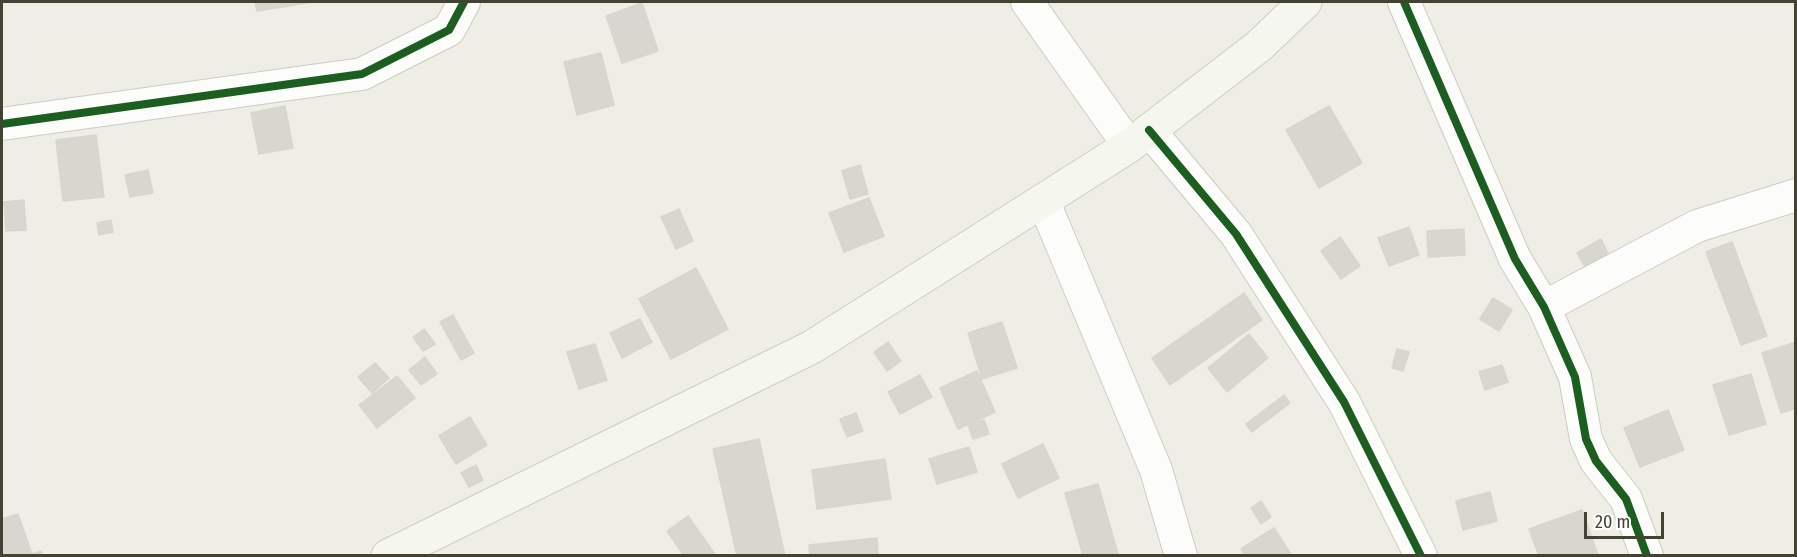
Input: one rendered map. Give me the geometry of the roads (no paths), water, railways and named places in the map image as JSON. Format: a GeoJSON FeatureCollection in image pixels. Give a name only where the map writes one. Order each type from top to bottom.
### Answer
{"type":"FeatureCollection","features":[{"type":"Feature","properties":{"kind":"main road"},"geometry":{"type":"LineString","coordinates":[[388,555],[812,347],[1139,138],[1259,46],[1305,2]]}},
{"type":"Feature","properties":{"kind":"street"},"geometry":{"type":"LineString","coordinates":[[2,124],[362,74],[449,30],[464,2]]}},
{"type":"Feature","properties":{"kind":"street"},"geometry":{"type":"LineString","coordinates":[[1027,2],[1139,138],[1236,234],[1338,392],[1421,555]]}},
{"type":"Feature","properties":{"kind":"street"},"geometry":{"type":"LineString","coordinates":[[1404,2],[1515,259],[1544,307],[1575,377],[1586,439],[1596,461],[1626,499],[1647,555]]}},
{"type":"Feature","properties":{"kind":"street"},"geometry":{"type":"LineString","coordinates":[[1544,307],[1697,226],[1796,195]]}},
{"type":"Feature","properties":{"kind":"street"},"geometry":{"type":"LineString","coordinates":[[1043,200],[1156,470],[1180,555]]}}]}
